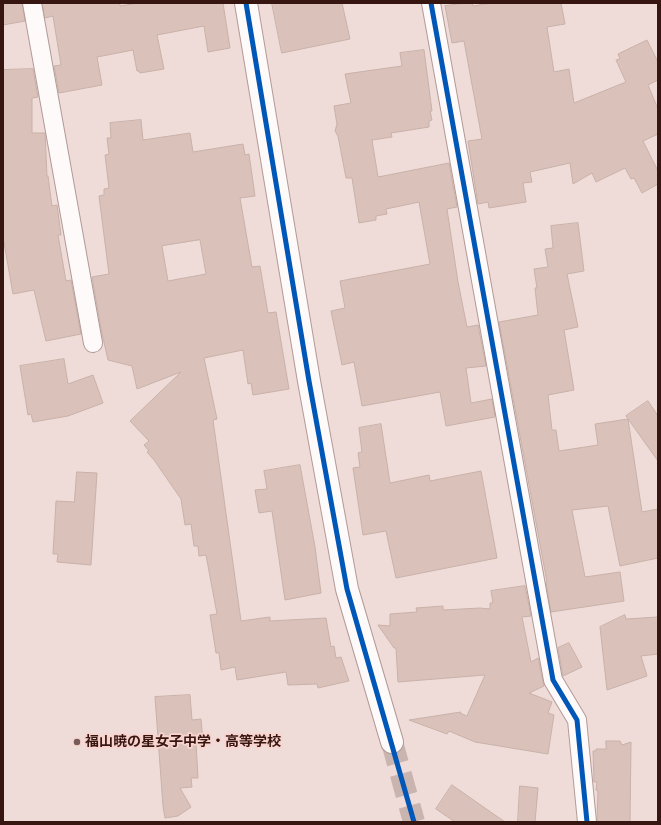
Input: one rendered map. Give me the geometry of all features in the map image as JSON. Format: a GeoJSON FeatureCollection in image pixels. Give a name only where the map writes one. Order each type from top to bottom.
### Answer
{"type":"FeatureCollection","features":[{"type":"Feature","properties":{"kind":"street"},"geometry":{"type":"LineString","coordinates":[[32,3],[93,343]]}},
{"type":"Feature","properties":{"kind":"street"},"geometry":{"type":"LineString","coordinates":[[246,3],[309,381],[347,590],[392,742]]}},
{"type":"Feature","properties":{"kind":"street"},"geometry":{"type":"LineString","coordinates":[[431,3],[553,680],[576,720],[587,822]]}},
{"type":"Feature","properties":{"kind":"building"},"geometry":{"type":"Polygon","coordinates":[[[3,3],[22,3],[25,21],[3,25],[3,3]]]}},
{"type":"Feature","properties":{"kind":"building"},"geometry":{"type":"Polygon","coordinates":[[[43,3],[120,3],[120,6],[138,3],[223,3],[230,48],[208,52],[204,26],[157,35],[164,69],[140,73],[137,71],[133,50],[97,57],[102,85],[59,93],[54,66],[61,65],[53,16],[45,18],[43,3]]]}},
{"type":"Feature","properties":{"kind":"building"},"geometry":{"type":"Polygon","coordinates":[[[272,3],[342,3],[350,39],[282,53],[272,3]]]}},
{"type":"Feature","properties":{"kind":"building"},"geometry":{"type":"Polygon","coordinates":[[[472,3],[473,6],[491,3],[561,3],[565,24],[547,27],[554,72],[569,69],[574,103],[626,82],[616,60],[620,59],[618,54],[647,40],[658,62],[658,80],[648,85],[658,109],[658,134],[643,141],[658,171],[658,184],[642,193],[634,178],[631,179],[625,168],[596,182],[592,173],[573,184],[570,163],[530,172],[532,182],[523,183],[526,202],[489,208],[488,202],[478,204],[468,141],[482,139],[464,41],[452,43],[445,6],[472,3]]]}},
{"type":"Feature","properties":{"kind":"building"},"geometry":{"type":"Polygon","coordinates":[[[424,50],[432,111],[430,111],[432,120],[429,121],[429,127],[391,133],[392,137],[372,140],[378,177],[449,163],[457,207],[447,209],[458,282],[467,327],[478,325],[486,366],[466,368],[471,403],[492,399],[495,417],[446,426],[440,392],[362,406],[354,362],[342,365],[331,311],[345,308],[340,281],[430,264],[419,202],[386,209],[387,214],[376,216],[376,220],[359,223],[352,178],[346,178],[338,136],[335,131],[337,124],[334,106],[351,103],[345,74],[402,66],[400,53],[424,50]]]}},
{"type":"Feature","properties":{"kind":"building"},"geometry":{"type":"Polygon","coordinates":[[[33,69],[38,97],[32,98],[32,133],[45,133],[47,176],[52,206],[57,205],[61,235],[58,235],[66,281],[71,280],[81,334],[46,341],[34,290],[13,294],[3,237],[3,70],[33,69]]]}},
{"type":"Feature","properties":{"kind":"building"},"geometry":{"type":"Polygon","coordinates":[[[141,120],[143,140],[190,133],[193,152],[243,144],[245,155],[249,154],[255,196],[240,198],[252,267],[260,266],[268,313],[276,312],[289,389],[253,395],[251,383],[248,384],[243,350],[204,358],[217,419],[213,420],[241,621],[270,617],[270,621],[326,618],[331,647],[334,646],[336,658],[341,657],[349,681],[318,688],[317,684],[288,685],[286,672],[237,680],[235,667],[221,670],[219,653],[216,653],[210,615],[217,614],[206,555],[199,556],[198,546],[194,546],[191,524],[185,525],[181,499],[147,452],[149,451],[144,445],[149,441],[130,421],[181,372],[137,389],[132,366],[108,360],[101,329],[92,277],[109,274],[99,196],[104,195],[104,189],[109,188],[105,155],[109,154],[107,138],[111,138],[110,123],[141,120]],[[200,240],[162,246],[168,281],[206,274],[200,240]]]}},
{"type":"Feature","properties":{"kind":"building"},"geometry":{"type":"Polygon","coordinates":[[[578,223],[584,271],[567,274],[578,327],[564,330],[574,390],[548,395],[552,430],[556,430],[559,451],[598,445],[595,424],[628,419],[642,512],[658,509],[658,558],[620,566],[608,506],[572,510],[585,577],[620,572],[624,601],[551,612],[547,582],[499,322],[538,315],[535,288],[537,288],[534,269],[548,267],[545,249],[553,248],[551,226],[578,223]]]}},
{"type":"Feature","properties":{"kind":"building"},"geometry":{"type":"Polygon","coordinates":[[[64,359],[68,384],[93,375],[103,403],[68,416],[33,422],[31,414],[28,415],[20,366],[64,359]]]}},
{"type":"Feature","properties":{"kind":"building"},"geometry":{"type":"Polygon","coordinates":[[[648,401],[658,416],[658,461],[626,416],[648,401]]]}},
{"type":"Feature","properties":{"kind":"building"},"geometry":{"type":"Polygon","coordinates":[[[381,424],[390,483],[429,475],[430,481],[481,471],[497,558],[396,578],[386,531],[363,535],[353,468],[360,467],[358,453],[362,452],[359,428],[381,424]]]}},
{"type":"Feature","properties":{"kind":"building"},"geometry":{"type":"Polygon","coordinates":[[[300,465],[315,547],[321,593],[285,600],[272,511],[259,513],[255,490],[267,489],[264,471],[300,465]]]}},
{"type":"Feature","properties":{"kind":"building"},"geometry":{"type":"Polygon","coordinates":[[[77,472],[97,473],[91,565],[57,562],[58,554],[53,554],[56,501],[74,502],[77,472]]]}},
{"type":"Feature","properties":{"kind":"building"},"geometry":{"type":"Polygon","coordinates":[[[525,586],[531,616],[522,617],[531,662],[538,658],[544,686],[529,693],[552,702],[548,713],[554,715],[548,754],[475,742],[449,731],[447,734],[409,720],[461,712],[460,713],[467,716],[485,675],[398,682],[396,648],[394,648],[378,625],[390,626],[390,614],[417,612],[416,608],[443,606],[443,610],[480,608],[490,609],[490,603],[493,603],[491,591],[525,586]]]}},
{"type":"Feature","properties":{"kind":"building"},"geometry":{"type":"Polygon","coordinates":[[[625,615],[626,619],[658,617],[658,654],[641,656],[647,676],[607,690],[600,627],[625,615]]]}},
{"type":"Feature","properties":{"kind":"building"},"geometry":{"type":"Polygon","coordinates":[[[569,643],[582,667],[563,676],[558,648],[569,643]]]}},
{"type":"Feature","properties":{"kind":"building"},"geometry":{"type":"Polygon","coordinates":[[[190,695],[192,720],[201,719],[203,742],[196,743],[198,778],[191,778],[192,787],[180,788],[191,807],[178,816],[165,818],[155,697],[190,695]]]}},
{"type":"Feature","properties":{"kind":"building"},"geometry":{"type":"Polygon","coordinates":[[[606,741],[620,741],[622,745],[631,742],[630,822],[597,822],[598,791],[596,790],[597,782],[594,782],[593,751],[596,751],[596,749],[606,749],[606,741]]]}},
{"type":"Feature","properties":{"kind":"building"},"geometry":{"type":"Polygon","coordinates":[[[452,785],[505,822],[455,822],[436,809],[452,785]]]}},
{"type":"Feature","properties":{"kind":"building"},"geometry":{"type":"Polygon","coordinates":[[[520,786],[538,788],[535,822],[518,822],[520,786]]]}},
{"type":"Feature","properties":{"kind":"tunnel"},"geometry":{"type":"LineString","coordinates":[[392,742],[414,822]]}},
{"type":"Feature","properties":{"kind":"cycle path"},"geometry":{"type":"LineString","coordinates":[[246,3],[309,381],[347,589],[414,822]]}},
{"type":"Feature","properties":{"kind":"cycle path"},"geometry":{"type":"LineString","coordinates":[[431,3],[553,680],[577,720],[587,822]]}},
{"type":"Feature","properties":{"kind":"place","name":"福山暁の星女子中学・高等学校"},"geometry":{"type":"Point","coordinates":[77,742]}}]}
